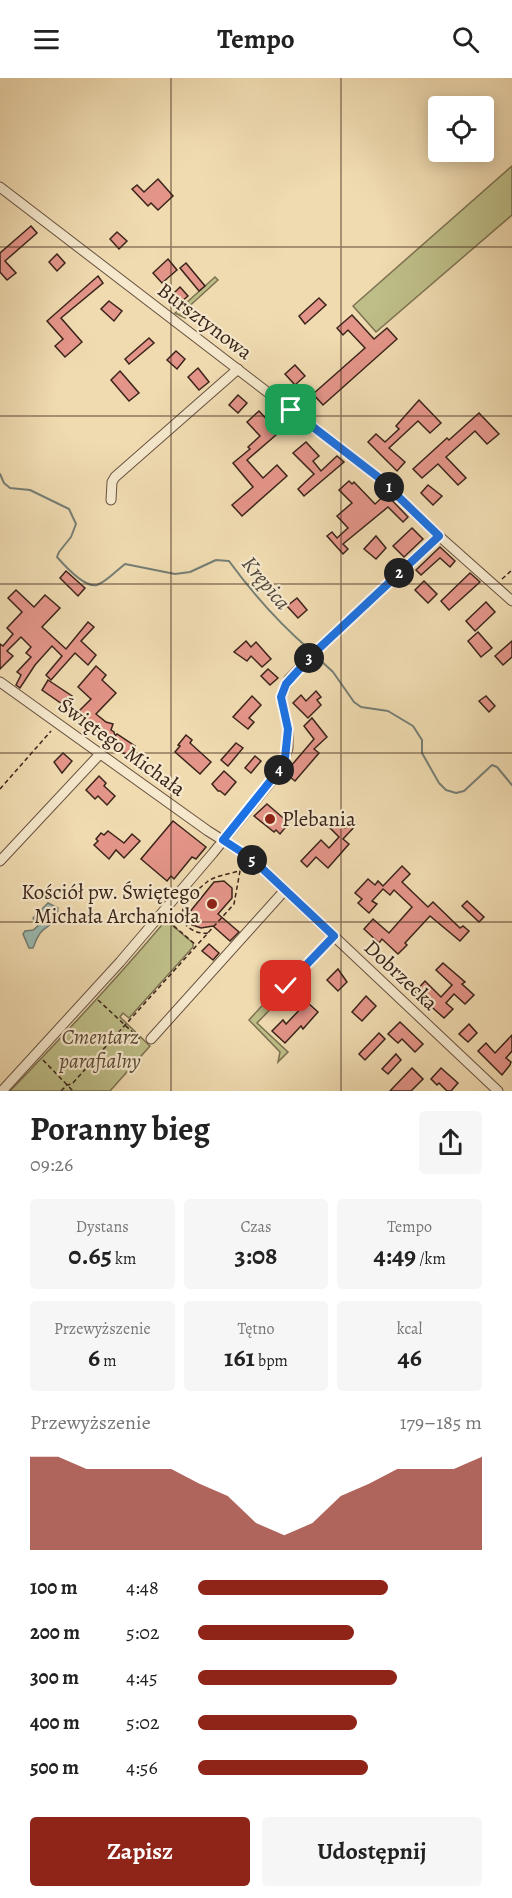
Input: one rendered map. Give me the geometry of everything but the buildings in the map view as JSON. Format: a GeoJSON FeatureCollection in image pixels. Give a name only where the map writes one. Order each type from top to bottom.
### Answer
{"type":"FeatureCollection","features":[{"type":"Feature","properties":{"kind":"street","name":"Bursztynowa"},"geometry":{"type":"LineString","coordinates":[[0,187],[378,477],[439,536],[512,601]]}},
{"type":"Feature","properties":{"kind":"street"},"geometry":{"type":"LineString","coordinates":[[111,500],[112,482],[115,477],[238,369]]}},
{"type":"Feature","properties":{"kind":"street"},"geometry":{"type":"LineString","coordinates":[[2,1091],[52,1038],[160,914],[276,774],[285,758],[288,729],[281,697],[286,684],[314,653],[439,536]]}},
{"type":"Feature","properties":{"kind":"street","name":"Świętego Michała"},"geometry":{"type":"LineString","coordinates":[[0,682],[223,840]]}},
{"type":"Feature","properties":{"kind":"street"},"geometry":{"type":"LineString","coordinates":[[0,861],[100,754]]}},
{"type":"Feature","properties":{"kind":"street","name":"Dobrzecka"},"geometry":{"type":"LineString","coordinates":[[223,840],[251,858],[498,1091]]}},
{"type":"Feature","properties":{"kind":"street"},"geometry":{"type":"LineString","coordinates":[[150,1043],[285,890]]}},
{"type":"Feature","properties":{"kind":"path"},"geometry":{"type":"LineString","coordinates":[[494,585],[512,570]]}},
{"type":"Feature","properties":{"kind":"path"},"geometry":{"type":"LineString","coordinates":[[0,789],[46,737],[56,722]]}},
{"type":"Feature","properties":{"kind":"path"},"geometry":{"type":"LineString","coordinates":[[61,1091],[67,1085],[72,1084],[234,904],[240,871],[251,858]]}},
{"type":"Feature","properties":{"kind":"path"},"geometry":{"type":"LineString","coordinates":[[208,933],[199,934],[187,927],[183,918],[183,909],[208,880],[240,871]]}},
{"type":"Feature","properties":{"kind":"path"},"geometry":{"type":"LineString","coordinates":[[160,914],[197,945]]}},
{"type":"Feature","properties":{"kind":"path"},"geometry":{"type":"LineString","coordinates":[[286,986],[334,936]]}},
{"type":"Feature","properties":{"kind":"path"},"geometry":{"type":"LineString","coordinates":[[98,1000],[125,1025],[150,1043]]}},
{"type":"Feature","properties":{"kind":"path"},"geometry":{"type":"LineString","coordinates":[[43,1060],[73,1091]]}},
{"type":"Feature","properties":{"kind":"green space"},"geometry":{"type":"Polygon","coordinates":[[[512,166],[512,215],[376,332],[353,306],[512,166]]]}},
{"type":"Feature","properties":{"kind":"green space"},"geometry":{"type":"Polygon","coordinates":[[[215,277],[218,280],[184,311],[185,318],[175,313],[215,277]]]}},
{"type":"Feature","properties":{"kind":"green space","name":"Cmentarz parafialny"},"geometry":{"type":"Polygon","coordinates":[[[166,920],[193,943],[193,947],[129,1018],[123,1013],[120,1017],[150,1046],[110,1091],[10,1091],[89,1007],[166,920]]]}},
{"type":"Feature","properties":{"kind":"green space"},"geometry":{"type":"Polygon","coordinates":[[[279,987],[286,993],[257,1023],[288,1052],[278,1062],[280,1052],[249,1020],[279,987]]]}},
{"type":"Feature","properties":{"kind":"water"},"geometry":{"type":"Polygon","coordinates":[[[48,903],[58,908],[55,919],[41,932],[33,948],[29,948],[23,934],[38,926],[33,918],[48,903]]]}},
{"type":"Feature","properties":{"kind":"waterway","name":"Krępica"},"geometry":{"type":"LineString","coordinates":[[0,474],[4,483],[10,488],[30,490],[69,509],[76,524],[71,537],[57,557],[75,575],[87,583],[97,585],[108,579],[125,564],[175,574],[190,572],[216,560],[229,561],[267,608],[310,650]]}},
{"type":"Feature","properties":{"kind":"waterway","name":"Krępica"},"geometry":{"type":"LineString","coordinates":[[319,659],[333,672],[354,702],[361,707],[388,711],[413,726],[422,740],[422,753],[439,783],[446,790],[456,793],[464,791],[492,765],[497,767],[512,785]]}},
{"type":"Feature","properties":{"kind":"place","name":"Plebania"},"geometry":{"type":"Point","coordinates":[270,819]}},
{"type":"Feature","properties":{"kind":"place","name":"Kościół pw. Świętego Michała Archanioła"},"geometry":{"type":"Point","coordinates":[212,904]}},
{"type":"Feature","properties":{"kind":"route"},"geometry":{"type":"LineString","coordinates":[[286,986],[334,936],[251,858],[223,840],[282,766],[289,739],[281,697],[286,684],[314,653],[439,536],[378,477],[291,410]]}}]}
